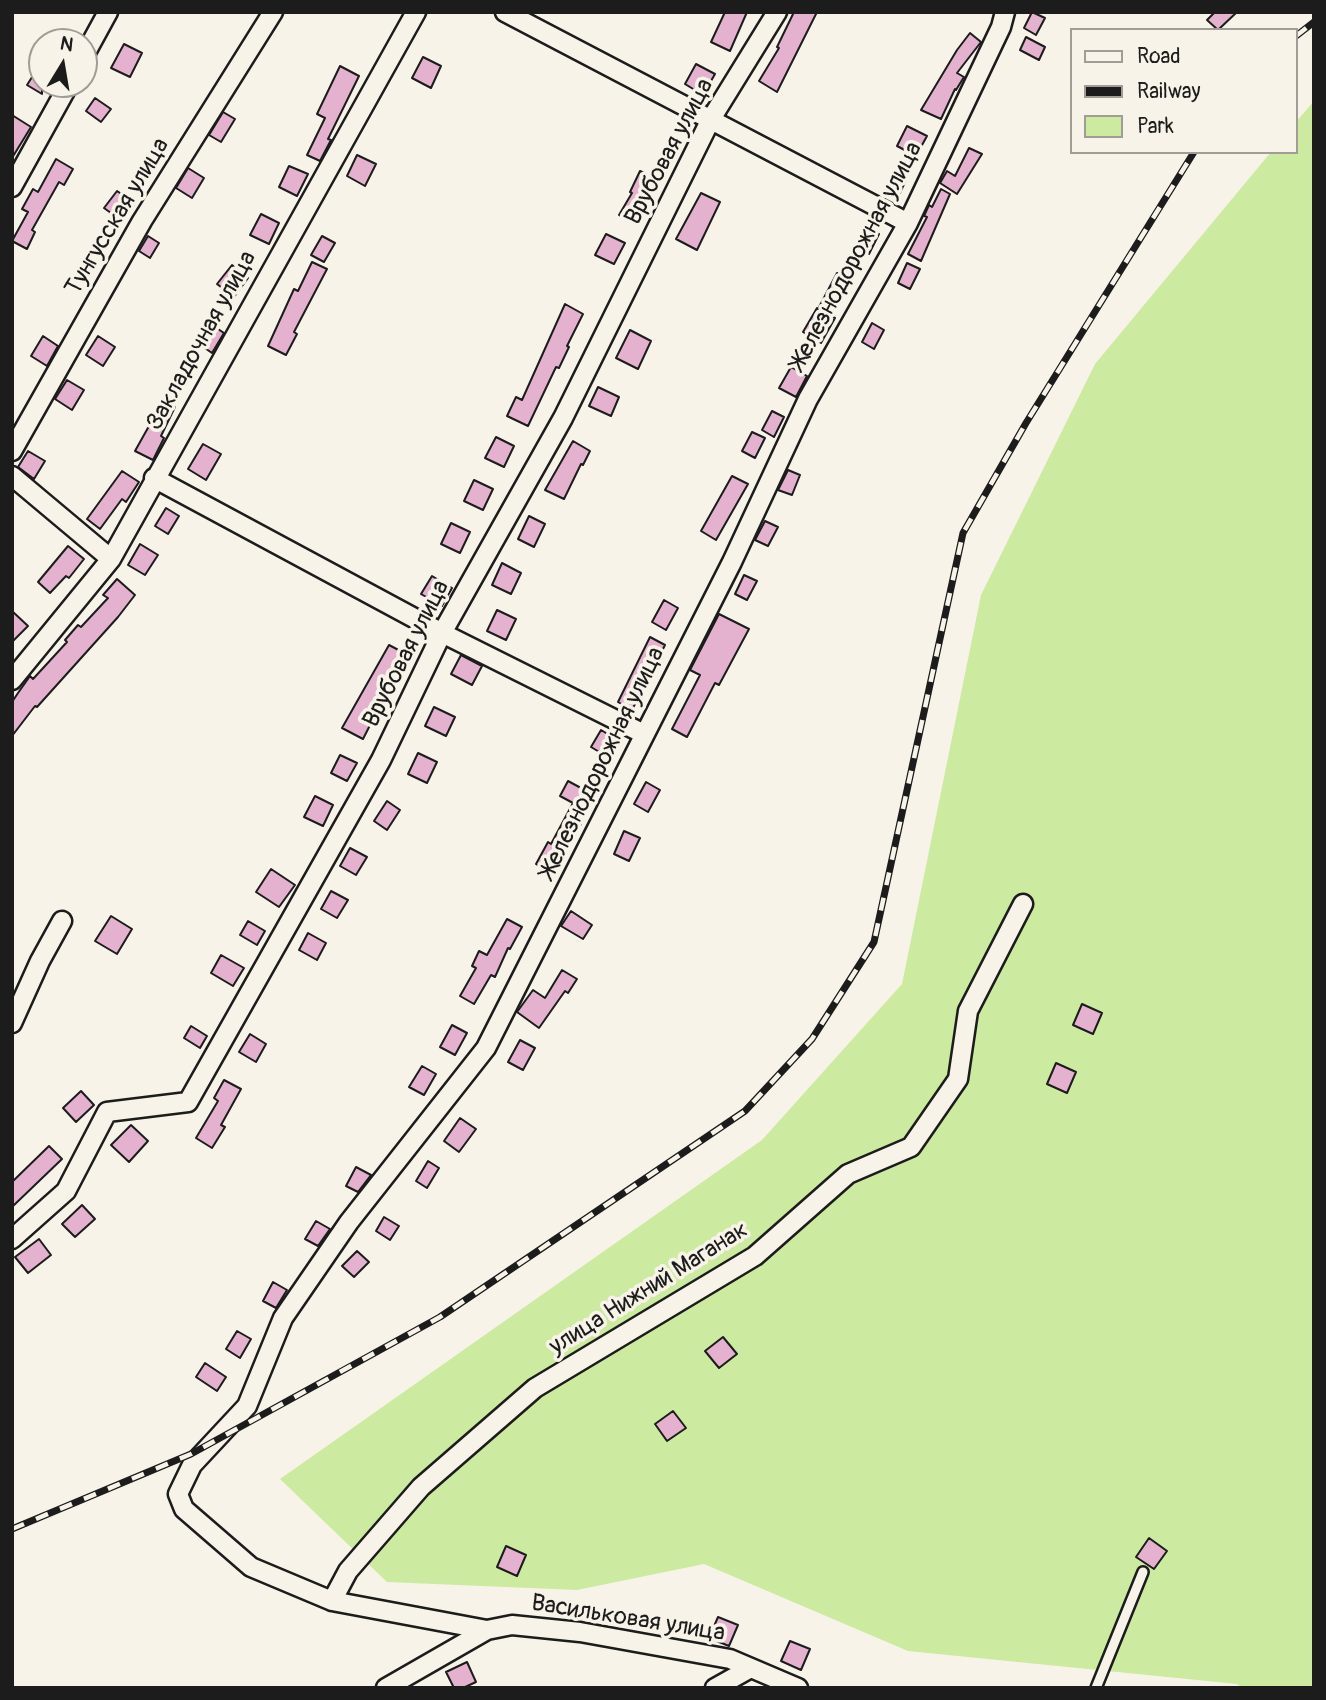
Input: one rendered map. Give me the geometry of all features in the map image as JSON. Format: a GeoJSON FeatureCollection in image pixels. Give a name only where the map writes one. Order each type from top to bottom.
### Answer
{"type":"FeatureCollection","features":[{"type":"Feature","properties":{"kind":"street"},"geometry":{"type":"LineString","coordinates":[[98,30],[108,12]]}},
{"type":"Feature","properties":{"kind":"street","name":"Тунгусская улица"},"geometry":{"type":"LineString","coordinates":[[12,451],[142,221],[272,12]]}},
{"type":"Feature","properties":{"kind":"street","name":"Закладочная улица"},"geometry":{"type":"LineString","coordinates":[[12,680],[111,559],[416,12]]}},
{"type":"Feature","properties":{"kind":"street"},"geometry":{"type":"LineString","coordinates":[[505,12],[908,223]]}},
{"type":"Feature","properties":{"kind":"street","name":"Врубовая улица"},"geometry":{"type":"LineString","coordinates":[[12,1239],[66,1191],[107,1112],[188,1102],[381,760],[442,633],[563,418],[711,119],[777,12]]}},
{"type":"Feature","properties":{"kind":"street","name":"Железнодорожная улица"},"geometry":{"type":"LineString","coordinates":[[178,1494],[192,1465],[247,1405],[283,1318],[349,1222],[486,1048],[732,562],[808,399],[908,223],[1001,27],[1005,12]]}},
{"type":"Feature","properties":{"kind":"street"},"geometry":{"type":"LineString","coordinates":[[12,187],[61,98]]}},
{"type":"Feature","properties":{"kind":"street"},"geometry":{"type":"LineString","coordinates":[[12,476],[111,559]]}},
{"type":"Feature","properties":{"kind":"street"},"geometry":{"type":"LineString","coordinates":[[154,478],[442,633],[644,734]]}},
{"type":"Feature","properties":{"kind":"street","name":"улица Нижний Маганак"},"geometry":{"type":"LineString","coordinates":[[332,1601],[348,1571],[421,1487],[535,1388],[755,1256],[848,1174],[911,1147],[958,1079],[968,1011],[1023,904]]}},
{"type":"Feature","properties":{"kind":"street"},"geometry":{"type":"LineString","coordinates":[[12,1023],[40,961],[62,921]]}},
{"type":"Feature","properties":{"kind":"street","name":"Васильковая улица"},"geometry":{"type":"LineString","coordinates":[[178,1494],[184,1509],[251,1567],[332,1601],[487,1630]]}},
{"type":"Feature","properties":{"kind":"street","name":"Васильковая улица"},"geometry":{"type":"LineString","coordinates":[[386,1688],[487,1630],[512,1625],[580,1632],[730,1659],[798,1688]]}},
{"type":"Feature","properties":{"kind":"street"},"geometry":{"type":"LineString","coordinates":[[715,1688],[750,1669]]}},
{"type":"Feature","properties":{"kind":"lane"},"geometry":{"type":"LineString","coordinates":[[1096,1688],[1143,1572]]}},
{"type":"Feature","properties":{"kind":"green space"},"geometry":{"type":"Polygon","coordinates":[[[1314,101],[1314,1688],[1242,1688],[1237,1684],[908,1651],[704,1564],[577,1590],[387,1582],[280,1479],[762,1140],[902,984],[981,595],[1095,364],[1269,154],[1298,154],[1298,120],[1314,101]]]}},
{"type":"Feature","properties":{"kind":"building"},"geometry":{"type":"Polygon","coordinates":[[[725,12],[747,12],[730,51],[711,42],[725,12]]]}},
{"type":"Feature","properties":{"kind":"building"},"geometry":{"type":"Polygon","coordinates":[[[794,12],[817,12],[777,92],[759,81],[779,48],[777,47],[794,12]]]}},
{"type":"Feature","properties":{"kind":"building"},"geometry":{"type":"Polygon","coordinates":[[[1032,12],[1045,18],[1036,35],[1024,28],[1032,12]]]}},
{"type":"Feature","properties":{"kind":"building"},"geometry":{"type":"Polygon","coordinates":[[[1215,12],[1237,12],[1220,28],[1216,28],[1207,20],[1215,12]]]}},
{"type":"Feature","properties":{"kind":"building"},"geometry":{"type":"Polygon","coordinates":[[[970,33],[981,42],[957,73],[964,77],[955,89],[941,119],[921,110],[957,50],[970,33]]]}},
{"type":"Feature","properties":{"kind":"building"},"geometry":{"type":"Polygon","coordinates":[[[1026,37],[1045,47],[1039,60],[1020,50],[1026,37]]]}},
{"type":"Feature","properties":{"kind":"building"},"geometry":{"type":"Polygon","coordinates":[[[124,44],[142,53],[130,77],[111,68],[124,44]]]}},
{"type":"Feature","properties":{"kind":"building"},"geometry":{"type":"Polygon","coordinates":[[[423,57],[441,66],[431,88],[412,78],[423,57]]]}},
{"type":"Feature","properties":{"kind":"building"},"geometry":{"type":"Polygon","coordinates":[[[696,64],[715,74],[703,95],[685,84],[696,64]]]}},
{"type":"Feature","properties":{"kind":"building"},"geometry":{"type":"Polygon","coordinates":[[[340,66],[359,76],[320,161],[307,155],[325,118],[317,114],[340,66]]]}},
{"type":"Feature","properties":{"kind":"building"},"geometry":{"type":"Polygon","coordinates":[[[95,98],[111,109],[101,122],[86,111],[95,98]]]}},
{"type":"Feature","properties":{"kind":"building"},"geometry":{"type":"Polygon","coordinates":[[[223,112],[235,119],[221,142],[209,135],[223,112]]]}},
{"type":"Feature","properties":{"kind":"building"},"geometry":{"type":"Polygon","coordinates":[[[12,115],[31,127],[12,158],[12,115]]]}},
{"type":"Feature","properties":{"kind":"building"},"geometry":{"type":"Polygon","coordinates":[[[907,126],[927,136],[916,156],[897,146],[907,126]]]}},
{"type":"Feature","properties":{"kind":"building"},"geometry":{"type":"Polygon","coordinates":[[[969,148],[982,154],[957,194],[940,183],[947,171],[955,176],[969,148]]]}},
{"type":"Feature","properties":{"kind":"building"},"geometry":{"type":"Polygon","coordinates":[[[357,155],[376,164],[365,186],[347,176],[357,155]]]}},
{"type":"Feature","properties":{"kind":"building"},"geometry":{"type":"Polygon","coordinates":[[[56,159],[73,169],[64,185],[59,182],[32,230],[35,232],[27,249],[12,241],[28,212],[22,209],[33,189],[38,192],[56,159]]]}},
{"type":"Feature","properties":{"kind":"building"},"geometry":{"type":"Polygon","coordinates":[[[289,166],[308,174],[297,196],[279,187],[289,166]]]}},
{"type":"Feature","properties":{"kind":"building"},"geometry":{"type":"Polygon","coordinates":[[[188,168],[204,178],[192,198],[176,188],[188,168]]]}},
{"type":"Feature","properties":{"kind":"building"},"geometry":{"type":"Polygon","coordinates":[[[640,171],[659,180],[649,201],[646,200],[632,223],[619,215],[632,193],[630,192],[640,171]]]}},
{"type":"Feature","properties":{"kind":"building"},"geometry":{"type":"Polygon","coordinates":[[[893,173],[906,180],[898,197],[885,190],[893,173]]]}},
{"type":"Feature","properties":{"kind":"building"},"geometry":{"type":"Polygon","coordinates":[[[941,189],[950,194],[921,261],[908,254],[927,217],[924,216],[929,205],[932,207],[941,189]]]}},
{"type":"Feature","properties":{"kind":"building"},"geometry":{"type":"Polygon","coordinates":[[[117,191],[135,203],[122,221],[104,208],[117,191]]]}},
{"type":"Feature","properties":{"kind":"building"},"geometry":{"type":"Polygon","coordinates":[[[701,193],[720,202],[697,250],[676,239],[701,193]]]}},
{"type":"Feature","properties":{"kind":"building"},"geometry":{"type":"Polygon","coordinates":[[[261,214],[279,223],[269,244],[250,235],[261,214]]]}},
{"type":"Feature","properties":{"kind":"building"},"geometry":{"type":"Polygon","coordinates":[[[866,228],[879,234],[869,254],[856,247],[866,228]]]}},
{"type":"Feature","properties":{"kind":"building"},"geometry":{"type":"Polygon","coordinates":[[[606,234],[625,243],[614,264],[595,255],[606,234]]]}},
{"type":"Feature","properties":{"kind":"building"},"geometry":{"type":"Polygon","coordinates":[[[148,236],[159,243],[150,258],[139,251],[148,236]]]}},
{"type":"Feature","properties":{"kind":"building"},"geometry":{"type":"Polygon","coordinates":[[[322,236],[335,243],[324,262],[311,255],[322,236]]]}},
{"type":"Feature","properties":{"kind":"building"},"geometry":{"type":"Polygon","coordinates":[[[312,262],[327,269],[294,332],[297,334],[286,355],[268,346],[294,289],[298,291],[312,262]]]}},
{"type":"Feature","properties":{"kind":"building"},"geometry":{"type":"Polygon","coordinates":[[[907,263],[920,269],[910,289],[898,283],[907,263]]]}},
{"type":"Feature","properties":{"kind":"building"},"geometry":{"type":"Polygon","coordinates":[[[232,265],[248,278],[234,297],[217,284],[232,265]]]}},
{"type":"Feature","properties":{"kind":"building"},"geometry":{"type":"Polygon","coordinates":[[[837,273],[849,279],[831,316],[835,318],[821,343],[803,332],[837,273]]]}},
{"type":"Feature","properties":{"kind":"building"},"geometry":{"type":"Polygon","coordinates":[[[565,304],[583,314],[559,368],[556,367],[528,426],[507,416],[516,397],[522,400],[565,304]]]}},
{"type":"Feature","properties":{"kind":"building"},"geometry":{"type":"Polygon","coordinates":[[[872,323],[884,330],[874,349],[862,342],[872,323]]]}},
{"type":"Feature","properties":{"kind":"building"},"geometry":{"type":"Polygon","coordinates":[[[212,325],[224,333],[212,353],[199,344],[212,325]]]}},
{"type":"Feature","properties":{"kind":"building"},"geometry":{"type":"Polygon","coordinates":[[[630,330],[651,341],[638,369],[616,358],[630,330]]]}},
{"type":"Feature","properties":{"kind":"building"},"geometry":{"type":"Polygon","coordinates":[[[43,336],[58,346],[47,366],[31,356],[43,336]]]}},
{"type":"Feature","properties":{"kind":"building"},"geometry":{"type":"Polygon","coordinates":[[[98,336],[115,347],[103,366],[86,355],[98,336]]]}},
{"type":"Feature","properties":{"kind":"building"},"geometry":{"type":"Polygon","coordinates":[[[791,367],[807,376],[796,397],[779,388],[791,367]]]}},
{"type":"Feature","properties":{"kind":"building"},"geometry":{"type":"Polygon","coordinates":[[[67,380],[84,390],[72,410],[55,399],[67,380]]]}},
{"type":"Feature","properties":{"kind":"building"},"geometry":{"type":"Polygon","coordinates":[[[598,387],[619,397],[611,416],[589,406],[598,387]]]}},
{"type":"Feature","properties":{"kind":"building"},"geometry":{"type":"Polygon","coordinates":[[[163,401],[175,407],[153,460],[135,451],[163,401]]]}},
{"type":"Feature","properties":{"kind":"building"},"geometry":{"type":"Polygon","coordinates":[[[772,411],[784,417],[774,437],[762,430],[772,411]]]}},
{"type":"Feature","properties":{"kind":"building"},"geometry":{"type":"Polygon","coordinates":[[[752,432],[765,438],[755,458],[742,451],[752,432]]]}},
{"type":"Feature","properties":{"kind":"building"},"geometry":{"type":"Polygon","coordinates":[[[496,437],[514,446],[504,467],[485,458],[496,437]]]}},
{"type":"Feature","properties":{"kind":"building"},"geometry":{"type":"Polygon","coordinates":[[[573,441],[590,451],[564,499],[545,490],[573,441]]]}},
{"type":"Feature","properties":{"kind":"building"},"geometry":{"type":"Polygon","coordinates":[[[203,444],[221,454],[206,480],[188,469],[203,444]]]}},
{"type":"Feature","properties":{"kind":"building"},"geometry":{"type":"Polygon","coordinates":[[[28,451],[45,461],[34,479],[18,467],[28,451]]]}},
{"type":"Feature","properties":{"kind":"building"},"geometry":{"type":"Polygon","coordinates":[[[788,470],[800,475],[792,495],[778,490],[788,470]]]}},
{"type":"Feature","properties":{"kind":"building"},"geometry":{"type":"Polygon","coordinates":[[[122,471],[139,482],[126,502],[122,499],[100,529],[87,519],[122,471]]]}},
{"type":"Feature","properties":{"kind":"building"},"geometry":{"type":"Polygon","coordinates":[[[732,476],[748,484],[716,540],[701,531],[732,476]]]}},
{"type":"Feature","properties":{"kind":"building"},"geometry":{"type":"Polygon","coordinates":[[[474,480],[493,489],[483,510],[464,501],[474,480]]]}},
{"type":"Feature","properties":{"kind":"building"},"geometry":{"type":"Polygon","coordinates":[[[166,508],[179,516],[168,534],[155,526],[166,508]]]}},
{"type":"Feature","properties":{"kind":"building"},"geometry":{"type":"Polygon","coordinates":[[[529,516],[545,524],[534,547],[518,539],[529,516]]]}},
{"type":"Feature","properties":{"kind":"building"},"geometry":{"type":"Polygon","coordinates":[[[765,521],[778,527],[768,546],[755,540],[765,521]]]}},
{"type":"Feature","properties":{"kind":"building"},"geometry":{"type":"Polygon","coordinates":[[[451,523],[470,532],[460,553],[441,544],[451,523]]]}},
{"type":"Feature","properties":{"kind":"building"},"geometry":{"type":"Polygon","coordinates":[[[140,544],[158,555],[145,575],[128,565],[140,544]]]}},
{"type":"Feature","properties":{"kind":"building"},"geometry":{"type":"Polygon","coordinates":[[[68,546],[84,559],[69,578],[66,576],[50,593],[38,582],[68,546]]]}},
{"type":"Feature","properties":{"kind":"building"},"geometry":{"type":"Polygon","coordinates":[[[502,563],[521,573],[511,594],[492,585],[502,563]]]}},
{"type":"Feature","properties":{"kind":"building"},"geometry":{"type":"Polygon","coordinates":[[[744,575],[757,581],[747,600],[735,594],[744,575]]]}},
{"type":"Feature","properties":{"kind":"building"},"geometry":{"type":"Polygon","coordinates":[[[432,576],[452,588],[442,606],[421,594],[432,576]]]}},
{"type":"Feature","properties":{"kind":"building"},"geometry":{"type":"Polygon","coordinates":[[[117,579],[135,595],[37,707],[35,706],[12,736],[12,702],[18,693],[30,676],[33,679],[67,642],[65,640],[78,625],[81,627],[108,598],[103,595],[117,579]]]}},
{"type":"Feature","properties":{"kind":"building"},"geometry":{"type":"Polygon","coordinates":[[[664,600],[678,608],[666,630],[652,622],[664,600]]]}},
{"type":"Feature","properties":{"kind":"building"},"geometry":{"type":"Polygon","coordinates":[[[497,610],[516,619],[506,640],[487,631],[497,610]]]}},
{"type":"Feature","properties":{"kind":"building"},"geometry":{"type":"Polygon","coordinates":[[[12,611],[28,626],[12,642],[12,611]]]}},
{"type":"Feature","properties":{"kind":"building"},"geometry":{"type":"Polygon","coordinates":[[[719,614],[749,629],[719,685],[715,683],[687,737],[672,729],[700,675],[690,670],[719,614]]]}},
{"type":"Feature","properties":{"kind":"building"},"geometry":{"type":"Polygon","coordinates":[[[650,637],[665,645],[632,710],[618,702],[650,637]]]}},
{"type":"Feature","properties":{"kind":"building"},"geometry":{"type":"Polygon","coordinates":[[[389,645],[406,654],[363,739],[342,728],[389,645]]]}},
{"type":"Feature","properties":{"kind":"building"},"geometry":{"type":"Polygon","coordinates":[[[461,655],[482,666],[472,685],[451,674],[461,655]]]}},
{"type":"Feature","properties":{"kind":"building"},"geometry":{"type":"Polygon","coordinates":[[[434,707],[455,717],[446,736],[425,726],[434,707]]]}},
{"type":"Feature","properties":{"kind":"building"},"geometry":{"type":"Polygon","coordinates":[[[601,730],[616,739],[606,756],[591,747],[601,730]]]}},
{"type":"Feature","properties":{"kind":"building"},"geometry":{"type":"Polygon","coordinates":[[[418,753],[437,762],[427,783],[408,774],[418,753]]]}},
{"type":"Feature","properties":{"kind":"building"},"geometry":{"type":"Polygon","coordinates":[[[340,755],[357,763],[347,781],[331,773],[340,755]]]}},
{"type":"Feature","properties":{"kind":"building"},"geometry":{"type":"Polygon","coordinates":[[[568,781],[592,790],[577,819],[582,822],[550,873],[536,864],[548,842],[551,844],[573,803],[560,796],[568,781]]]}},
{"type":"Feature","properties":{"kind":"building"},"geometry":{"type":"Polygon","coordinates":[[[646,782],[660,790],[648,812],[634,804],[646,782]]]}},
{"type":"Feature","properties":{"kind":"building"},"geometry":{"type":"Polygon","coordinates":[[[315,796],[333,805],[323,826],[304,817],[315,796]]]}},
{"type":"Feature","properties":{"kind":"building"},"geometry":{"type":"Polygon","coordinates":[[[387,801],[400,810],[387,830],[374,821],[387,801]]]}},
{"type":"Feature","properties":{"kind":"building"},"geometry":{"type":"Polygon","coordinates":[[[624,831],[640,838],[629,861],[614,854],[624,831]]]}},
{"type":"Feature","properties":{"kind":"building"},"geometry":{"type":"Polygon","coordinates":[[[350,848],[367,857],[356,875],[340,866],[350,848]]]}},
{"type":"Feature","properties":{"kind":"building"},"geometry":{"type":"Polygon","coordinates":[[[271,869],[295,885],[279,907],[256,892],[271,869]]]}},
{"type":"Feature","properties":{"kind":"building"},"geometry":{"type":"Polygon","coordinates":[[[331,891],[348,900],[337,918],[321,909],[331,891]]]}},
{"type":"Feature","properties":{"kind":"building"},"geometry":{"type":"Polygon","coordinates":[[[571,911],[592,925],[583,939],[561,926],[571,911]]]}},
{"type":"Feature","properties":{"kind":"building"},"geometry":{"type":"Polygon","coordinates":[[[111,916],[132,929],[117,954],[95,941],[111,916]]]}},
{"type":"Feature","properties":{"kind":"building"},"geometry":{"type":"Polygon","coordinates":[[[507,919],[522,927],[510,949],[508,948],[495,977],[491,975],[474,1004],[460,996],[476,968],[472,966],[479,951],[487,955],[507,919]]]}},
{"type":"Feature","properties":{"kind":"building"},"geometry":{"type":"Polygon","coordinates":[[[248,921],[265,931],[257,945],[240,935],[248,921]]]}},
{"type":"Feature","properties":{"kind":"building"},"geometry":{"type":"Polygon","coordinates":[[[308,933],[326,943],[317,960],[299,950],[308,933]]]}},
{"type":"Feature","properties":{"kind":"building"},"geometry":{"type":"Polygon","coordinates":[[[221,955],[244,968],[233,986],[211,973],[221,955]]]}},
{"type":"Feature","properties":{"kind":"building"},"geometry":{"type":"Polygon","coordinates":[[[562,970],[577,979],[568,993],[565,991],[539,1028],[517,1012],[533,990],[545,998],[562,970]]]}},
{"type":"Feature","properties":{"kind":"building"},"geometry":{"type":"Polygon","coordinates":[[[1082,1004],[1102,1013],[1093,1034],[1073,1025],[1082,1004]]]}},
{"type":"Feature","properties":{"kind":"building"},"geometry":{"type":"Polygon","coordinates":[[[452,1025],[467,1033],[455,1055],[440,1047],[452,1025]]]}},
{"type":"Feature","properties":{"kind":"building"},"geometry":{"type":"Polygon","coordinates":[[[191,1026],[207,1036],[200,1048],[184,1038],[191,1026]]]}},
{"type":"Feature","properties":{"kind":"building"},"geometry":{"type":"Polygon","coordinates":[[[250,1034],[266,1044],[256,1062],[239,1052],[250,1034]]]}},
{"type":"Feature","properties":{"kind":"building"},"geometry":{"type":"Polygon","coordinates":[[[520,1040],[535,1048],[523,1070],[508,1062],[520,1040]]]}},
{"type":"Feature","properties":{"kind":"building"},"geometry":{"type":"Polygon","coordinates":[[[1056,1063],[1076,1072],[1067,1093],[1047,1084],[1056,1063]]]}},
{"type":"Feature","properties":{"kind":"building"},"geometry":{"type":"Polygon","coordinates":[[[422,1066],[436,1074],[424,1095],[409,1087],[422,1066]]]}},
{"type":"Feature","properties":{"kind":"building"},"geometry":{"type":"Polygon","coordinates":[[[224,1080],[241,1089],[221,1125],[225,1127],[212,1148],[196,1138],[218,1101],[214,1098],[224,1080]]]}},
{"type":"Feature","properties":{"kind":"building"},"geometry":{"type":"Polygon","coordinates":[[[81,1091],[94,1105],[76,1122],[63,1108],[81,1091]]]}},
{"type":"Feature","properties":{"kind":"building"},"geometry":{"type":"Polygon","coordinates":[[[460,1118],[476,1129],[459,1152],[444,1141],[460,1118]]]}},
{"type":"Feature","properties":{"kind":"building"},"geometry":{"type":"Polygon","coordinates":[[[131,1125],[148,1141],[129,1162],[111,1145],[131,1125]]]}},
{"type":"Feature","properties":{"kind":"building"},"geometry":{"type":"Polygon","coordinates":[[[49,1146],[62,1159],[12,1207],[12,1182],[49,1146]]]}},
{"type":"Feature","properties":{"kind":"building"},"geometry":{"type":"Polygon","coordinates":[[[428,1161],[439,1168],[427,1188],[416,1181],[428,1161]]]}},
{"type":"Feature","properties":{"kind":"building"},"geometry":{"type":"Polygon","coordinates":[[[356,1167],[371,1175],[358,1192],[346,1186],[356,1167]]]}},
{"type":"Feature","properties":{"kind":"building"},"geometry":{"type":"Polygon","coordinates":[[[82,1205],[95,1219],[75,1237],[62,1224],[82,1205]]]}},
{"type":"Feature","properties":{"kind":"building"},"geometry":{"type":"Polygon","coordinates":[[[384,1217],[399,1226],[390,1240],[376,1231],[384,1217]]]}},
{"type":"Feature","properties":{"kind":"building"},"geometry":{"type":"Polygon","coordinates":[[[316,1221],[330,1229],[318,1246],[305,1239],[316,1221]]]}},
{"type":"Feature","properties":{"kind":"building"},"geometry":{"type":"Polygon","coordinates":[[[39,1239],[51,1255],[28,1273],[15,1257],[39,1239]]]}},
{"type":"Feature","properties":{"kind":"building"},"geometry":{"type":"Polygon","coordinates":[[[357,1251],[369,1262],[354,1277],[342,1266],[357,1251]]]}},
{"type":"Feature","properties":{"kind":"building"},"geometry":{"type":"Polygon","coordinates":[[[273,1282],[287,1290],[276,1308],[263,1301],[273,1282]]]}},
{"type":"Feature","properties":{"kind":"building"},"geometry":{"type":"Polygon","coordinates":[[[237,1331],[251,1339],[240,1358],[226,1349],[237,1331]]]}},
{"type":"Feature","properties":{"kind":"building"},"geometry":{"type":"Polygon","coordinates":[[[723,1337],[737,1354],[719,1368],[705,1351],[723,1337]]]}},
{"type":"Feature","properties":{"kind":"building"},"geometry":{"type":"Polygon","coordinates":[[[205,1363],[226,1377],[217,1391],[196,1377],[205,1363]]]}},
{"type":"Feature","properties":{"kind":"building"},"geometry":{"type":"Polygon","coordinates":[[[673,1411],[686,1428],[667,1441],[655,1424],[673,1411]]]}},
{"type":"Feature","properties":{"kind":"building"},"geometry":{"type":"Polygon","coordinates":[[[1149,1538],[1167,1551],[1154,1569],[1136,1557],[1149,1538]]]}},
{"type":"Feature","properties":{"kind":"building"},"geometry":{"type":"Polygon","coordinates":[[[506,1546],[526,1555],[517,1576],[497,1567],[506,1546]]]}},
{"type":"Feature","properties":{"kind":"building"},"geometry":{"type":"Polygon","coordinates":[[[718,1617],[738,1625],[729,1646],[709,1638],[718,1617]]]}},
{"type":"Feature","properties":{"kind":"building"},"geometry":{"type":"Polygon","coordinates":[[[790,1641],[810,1649],[801,1670],[781,1661],[790,1641]]]}},
{"type":"Feature","properties":{"kind":"building"},"geometry":{"type":"Polygon","coordinates":[[[467,1662],[476,1682],[463,1688],[454,1688],[446,1672],[467,1662]]]}},
{"type":"Feature","properties":{"kind":"railway"},"geometry":{"type":"LineString","coordinates":[[1298,34],[1314,22]]}},
{"type":"Feature","properties":{"kind":"railway"},"geometry":{"type":"LineString","coordinates":[[12,1529],[191,1454],[440,1317],[745,1111],[812,1039],[874,942],[963,533],[1026,423],[1193,154]]}}]}
